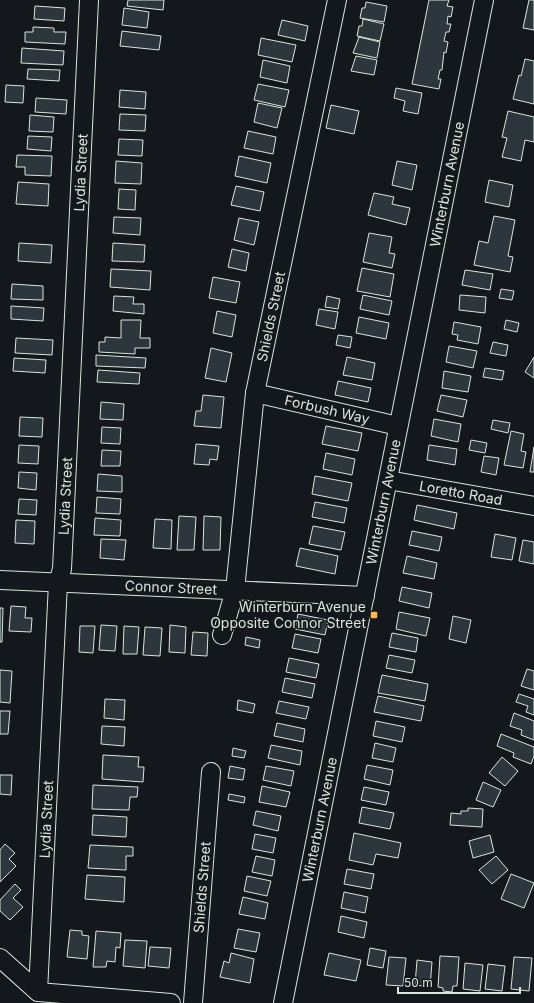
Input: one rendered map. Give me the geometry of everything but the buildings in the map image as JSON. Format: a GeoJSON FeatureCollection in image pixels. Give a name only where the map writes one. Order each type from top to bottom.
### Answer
{"type":"FeatureCollection","features":[{"type":"Feature","properties":{"kind":"street","name":"Lydia Street"},"geometry":{"type":"LineString","coordinates":[[38,992],[58,583],[62,569],[89,0]]}},
{"type":"Feature","properties":{"kind":"street","name":"Shields Street"},"geometry":{"type":"LineString","coordinates":[[222,635],[235,590],[255,393],[337,0]]}},
{"type":"Feature","properties":{"kind":"street","name":"Winterburn Avenue"},"geometry":{"type":"LineString","coordinates":[[283,1003],[484,0]]}},
{"type":"Feature","properties":{"kind":"street","name":"Forbush Way"},"geometry":{"type":"LineString","coordinates":[[255,393],[398,426]]}},
{"type":"Feature","properties":{"kind":"street","name":"Loretto Road"},"geometry":{"type":"LineString","coordinates":[[388,480],[534,506]]}},
{"type":"Feature","properties":{"kind":"street","name":"Connor Street"},"geometry":{"type":"LineString","coordinates":[[0,580],[365,596]]}},
{"type":"Feature","properties":{"kind":"street","name":"Shields Street"},"geometry":{"type":"LineString","coordinates":[[193,1003],[211,772]]}},
{"type":"Feature","properties":{"kind":"street"},"geometry":{"type":"LineString","coordinates":[[0,958],[38,992],[171,1003]]}},
{"type":"Feature","properties":{"kind":"place","name":"Winterburn Avenue Opposite Connor Street"},"geometry":{"type":"Point","coordinates":[374,615]}}]}
